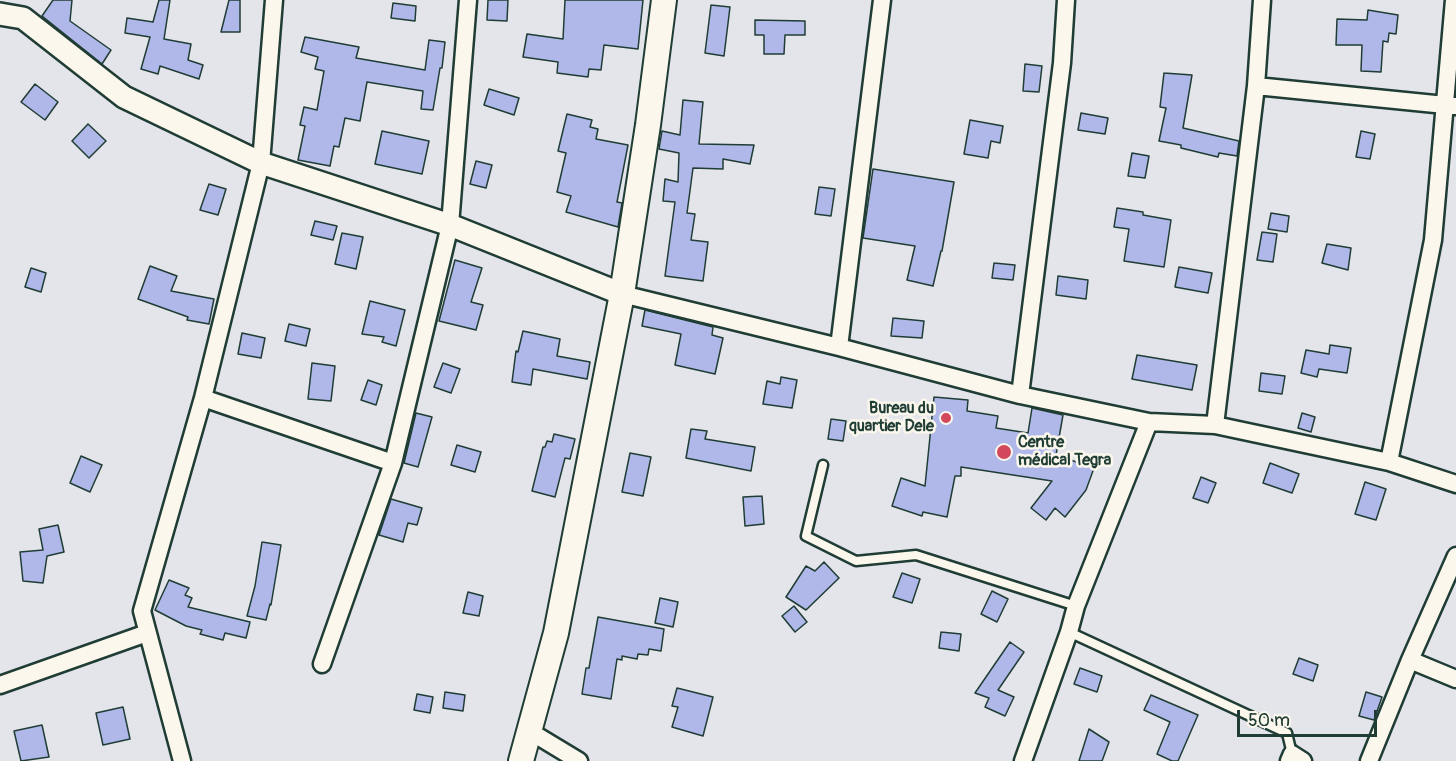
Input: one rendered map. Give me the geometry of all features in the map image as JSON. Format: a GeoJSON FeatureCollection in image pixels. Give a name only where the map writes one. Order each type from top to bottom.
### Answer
{"type":"FeatureCollection","features":[{"type":"Feature","properties":{"kind":"main road"},"geometry":{"type":"LineString","coordinates":[[521,761],[531,732],[556,633],[622,294],[648,125],[664,0]]}},
{"type":"Feature","properties":{"kind":"street"},"geometry":{"type":"LineString","coordinates":[[182,761],[141,611],[203,398],[261,163],[274,0]]}},
{"type":"Feature","properties":{"kind":"street"},"geometry":{"type":"LineString","coordinates":[[322,664],[393,463],[450,225],[468,0]]}},
{"type":"Feature","properties":{"kind":"street"},"geometry":{"type":"LineString","coordinates":[[839,347],[882,0]]}},
{"type":"Feature","properties":{"kind":"street"},"geometry":{"type":"LineString","coordinates":[[1020,395],[1062,63],[1066,0]]}},
{"type":"Feature","properties":{"kind":"street"},"geometry":{"type":"LineString","coordinates":[[1215,425],[1256,86],[1262,0]]}},
{"type":"Feature","properties":{"kind":"street"},"geometry":{"type":"LineString","coordinates":[[1389,462],[1433,240],[1451,105],[1454,0]]}},
{"type":"Feature","properties":{"kind":"street"},"geometry":{"type":"LineString","coordinates":[[1,14],[23,18],[124,97],[261,163],[450,225],[622,294],[839,347],[1020,395],[1149,422],[1215,425],[1389,462],[1456,484]]}},
{"type":"Feature","properties":{"kind":"street"},"geometry":{"type":"LineString","coordinates":[[1256,86],[1451,105]]}},
{"type":"Feature","properties":{"kind":"street"},"geometry":{"type":"LineString","coordinates":[[203,398],[393,463]]}},
{"type":"Feature","properties":{"kind":"street"},"geometry":{"type":"LineString","coordinates":[[1023,761],[1076,606],[1149,422]]}},
{"type":"Feature","properties":{"kind":"street"},"geometry":{"type":"LineString","coordinates":[[1369,761],[1456,555]]}},
{"type":"Feature","properties":{"kind":"street"},"geometry":{"type":"LineString","coordinates":[[0,685],[147,633]]}},
{"type":"Feature","properties":{"kind":"street"},"geometry":{"type":"LineString","coordinates":[[1410,660],[1456,679]]}},
{"type":"Feature","properties":{"kind":"street"},"geometry":{"type":"LineString","coordinates":[[531,732],[579,761]]}},
{"type":"Feature","properties":{"kind":"lane"},"geometry":{"type":"LineString","coordinates":[[823,465],[806,536],[856,561],[916,555],[1076,606]]}},
{"type":"Feature","properties":{"kind":"lane"},"geometry":{"type":"LineString","coordinates":[[1069,632],[1287,732],[1294,759]]}},
{"type":"Feature","properties":{"kind":"building"},"geometry":{"type":"Polygon","coordinates":[[[53,0],[72,0],[70,21],[111,50],[102,64],[42,16],[53,0]]]}},
{"type":"Feature","properties":{"kind":"building"},"geometry":{"type":"Polygon","coordinates":[[[159,0],[170,0],[164,39],[191,44],[188,60],[203,65],[199,79],[160,66],[158,74],[141,69],[150,37],[125,33],[127,18],[153,22],[159,0]]]}},
{"type":"Feature","properties":{"kind":"building"},"geometry":{"type":"Polygon","coordinates":[[[229,0],[240,0],[240,32],[221,32],[229,0]]]}},
{"type":"Feature","properties":{"kind":"building"},"geometry":{"type":"Polygon","coordinates":[[[488,0],[508,0],[507,21],[487,20],[488,0]]]}},
{"type":"Feature","properties":{"kind":"building"},"geometry":{"type":"Polygon","coordinates":[[[565,0],[643,0],[638,49],[604,45],[601,70],[589,69],[588,77],[557,73],[558,62],[523,57],[527,34],[563,39],[565,0]]]}},
{"type":"Feature","properties":{"kind":"building"},"geometry":{"type":"Polygon","coordinates":[[[393,3],[416,6],[415,21],[391,18],[393,3]]]}},
{"type":"Feature","properties":{"kind":"building"},"geometry":{"type":"Polygon","coordinates":[[[711,5],[730,7],[724,56],[705,53],[711,5]]]}},
{"type":"Feature","properties":{"kind":"building"},"geometry":{"type":"Polygon","coordinates":[[[1368,10],[1398,15],[1396,34],[1389,33],[1388,42],[1383,41],[1381,72],[1361,71],[1362,45],[1336,45],[1337,19],[1367,20],[1368,10]]]}},
{"type":"Feature","properties":{"kind":"building"},"geometry":{"type":"Polygon","coordinates":[[[755,20],[805,21],[805,35],[785,35],[784,54],[764,54],[764,35],[755,35],[755,20]]]}},
{"type":"Feature","properties":{"kind":"building"},"geometry":{"type":"Polygon","coordinates":[[[305,37],[359,47],[356,58],[425,70],[429,40],[445,42],[433,110],[421,109],[423,91],[367,82],[360,121],[345,118],[339,147],[334,146],[330,166],[298,160],[305,126],[300,125],[304,107],[317,110],[324,71],[315,69],[318,57],[301,52],[305,37]]]}},
{"type":"Feature","properties":{"kind":"building"},"geometry":{"type":"Polygon","coordinates":[[[1025,64],[1042,66],[1039,92],[1023,91],[1025,64]]]}},
{"type":"Feature","properties":{"kind":"building"},"geometry":{"type":"Polygon","coordinates":[[[1164,73],[1192,75],[1183,128],[1239,141],[1237,156],[1219,153],[1218,157],[1181,148],[1181,145],[1159,141],[1166,108],[1160,107],[1164,73]]]}},
{"type":"Feature","properties":{"kind":"building"},"geometry":{"type":"Polygon","coordinates":[[[35,84],[58,102],[45,120],[21,102],[35,84]]]}},
{"type":"Feature","properties":{"kind":"building"},"geometry":{"type":"Polygon","coordinates":[[[489,89],[519,98],[514,115],[484,105],[489,89]]]}},
{"type":"Feature","properties":{"kind":"building"},"geometry":{"type":"Polygon","coordinates":[[[683,100],[703,102],[699,144],[754,145],[750,164],[723,159],[723,169],[693,168],[687,213],[695,214],[691,240],[708,242],[703,281],[665,276],[675,202],[663,201],[665,179],[678,182],[679,153],[659,149],[662,131],[680,135],[683,100]]]}},
{"type":"Feature","properties":{"kind":"building"},"geometry":{"type":"Polygon","coordinates":[[[1081,113],[1108,118],[1105,134],[1078,130],[1081,113]]]}},
{"type":"Feature","properties":{"kind":"building"},"geometry":{"type":"Polygon","coordinates":[[[567,114],[592,120],[590,127],[598,129],[596,139],[628,145],[617,202],[622,203],[618,227],[566,212],[571,196],[557,192],[566,153],[558,151],[567,114]]]}},
{"type":"Feature","properties":{"kind":"building"},"geometry":{"type":"Polygon","coordinates":[[[970,120],[1003,126],[1000,143],[991,141],[988,158],[964,154],[970,120]]]}},
{"type":"Feature","properties":{"kind":"building"},"geometry":{"type":"Polygon","coordinates":[[[88,124],[106,141],[89,158],[72,141],[88,124]]]}},
{"type":"Feature","properties":{"kind":"building"},"geometry":{"type":"Polygon","coordinates":[[[382,131],[429,141],[422,174],[375,164],[382,131]]]}},
{"type":"Feature","properties":{"kind":"building"},"geometry":{"type":"Polygon","coordinates":[[[1361,131],[1375,134],[1370,159],[1356,157],[1361,131]]]}},
{"type":"Feature","properties":{"kind":"building"},"geometry":{"type":"Polygon","coordinates":[[[1132,153],[1149,156],[1145,178],[1128,176],[1132,153]]]}},
{"type":"Feature","properties":{"kind":"building"},"geometry":{"type":"Polygon","coordinates":[[[476,161],[492,165],[486,188],[470,184],[476,161]]]}},
{"type":"Feature","properties":{"kind":"building"},"geometry":{"type":"Polygon","coordinates":[[[873,169],[954,182],[942,251],[933,286],[907,280],[915,246],[863,238],[873,169]]]}},
{"type":"Feature","properties":{"kind":"building"},"geometry":{"type":"Polygon","coordinates":[[[209,184],[226,189],[218,215],[200,210],[209,184]]]}},
{"type":"Feature","properties":{"kind":"building"},"geometry":{"type":"Polygon","coordinates":[[[819,187],[835,189],[831,216],[815,214],[819,187]]]}},
{"type":"Feature","properties":{"kind":"building"},"geometry":{"type":"Polygon","coordinates":[[[1117,208],[1171,220],[1164,267],[1124,261],[1129,229],[1114,227],[1117,208]]]}},
{"type":"Feature","properties":{"kind":"building"},"geometry":{"type":"Polygon","coordinates":[[[1271,213],[1289,216],[1287,232],[1268,229],[1271,213]]]}},
{"type":"Feature","properties":{"kind":"building"},"geometry":{"type":"Polygon","coordinates":[[[315,221],[337,226],[333,240],[311,235],[315,221]]]}},
{"type":"Feature","properties":{"kind":"building"},"geometry":{"type":"Polygon","coordinates":[[[1262,232],[1277,234],[1273,262],[1257,260],[1262,232]]]}},
{"type":"Feature","properties":{"kind":"building"},"geometry":{"type":"Polygon","coordinates":[[[342,233],[363,237],[356,269],[335,264],[342,233]]]}},
{"type":"Feature","properties":{"kind":"building"},"geometry":{"type":"Polygon","coordinates":[[[1327,244],[1351,248],[1348,270],[1322,263],[1327,244]]]}},
{"type":"Feature","properties":{"kind":"building"},"geometry":{"type":"Polygon","coordinates":[[[455,260],[482,268],[471,302],[483,305],[476,330],[439,321],[455,260]]]}},
{"type":"Feature","properties":{"kind":"building"},"geometry":{"type":"Polygon","coordinates":[[[994,263],[1015,265],[1013,280],[992,278],[994,263]]]}},
{"type":"Feature","properties":{"kind":"building"},"geometry":{"type":"Polygon","coordinates":[[[150,266],[177,276],[171,291],[214,299],[209,324],[187,320],[188,317],[138,299],[150,266]]]}},
{"type":"Feature","properties":{"kind":"building"},"geometry":{"type":"Polygon","coordinates":[[[1179,267],[1212,273],[1208,293],[1175,287],[1179,267]]]}},
{"type":"Feature","properties":{"kind":"building"},"geometry":{"type":"Polygon","coordinates":[[[31,268],[46,273],[41,292],[25,287],[31,268]]]}},
{"type":"Feature","properties":{"kind":"building"},"geometry":{"type":"Polygon","coordinates":[[[1058,276],[1088,280],[1086,299],[1056,295],[1058,276]]]}},
{"type":"Feature","properties":{"kind":"building"},"geometry":{"type":"Polygon","coordinates":[[[370,301],[405,310],[396,346],[382,342],[384,337],[362,334],[370,301]]]}},
{"type":"Feature","properties":{"kind":"building"},"geometry":{"type":"Polygon","coordinates":[[[645,310],[713,327],[712,335],[723,338],[715,374],[675,365],[681,334],[642,326],[645,310]]]}},
{"type":"Feature","properties":{"kind":"building"},"geometry":{"type":"Polygon","coordinates":[[[893,318],[924,321],[922,338],[891,336],[893,318]]]}},
{"type":"Feature","properties":{"kind":"building"},"geometry":{"type":"Polygon","coordinates":[[[289,324],[310,329],[306,346],[285,341],[289,324]]]}},
{"type":"Feature","properties":{"kind":"building"},"geometry":{"type":"Polygon","coordinates":[[[523,331],[560,339],[557,356],[590,362],[587,379],[533,369],[531,385],[512,382],[516,351],[518,352],[523,331]]]}},
{"type":"Feature","properties":{"kind":"building"},"geometry":{"type":"Polygon","coordinates":[[[242,333],[265,338],[261,358],[238,354],[242,333]]]}},
{"type":"Feature","properties":{"kind":"building"},"geometry":{"type":"Polygon","coordinates":[[[1330,345],[1351,348],[1347,373],[1319,369],[1317,377],[1301,373],[1306,350],[1329,354],[1330,345]]]}},
{"type":"Feature","properties":{"kind":"building"},"geometry":{"type":"Polygon","coordinates":[[[1137,355],[1197,365],[1192,390],[1132,379],[1137,355]]]}},
{"type":"Feature","properties":{"kind":"building"},"geometry":{"type":"Polygon","coordinates":[[[312,363],[335,366],[331,401],[308,399],[312,363]]]}},
{"type":"Feature","properties":{"kind":"building"},"geometry":{"type":"Polygon","coordinates":[[[443,363],[460,369],[451,393],[434,387],[443,363]]]}},
{"type":"Feature","properties":{"kind":"building"},"geometry":{"type":"Polygon","coordinates":[[[1261,373],[1285,376],[1282,394],[1259,391],[1261,373]]]}},
{"type":"Feature","properties":{"kind":"building"},"geometry":{"type":"Polygon","coordinates":[[[781,377],[797,380],[792,408],[763,404],[767,381],[780,384],[781,377]]]}},
{"type":"Feature","properties":{"kind":"building"},"geometry":{"type":"Polygon","coordinates":[[[368,380],[382,385],[376,405],[361,400],[368,380]]]}},
{"type":"Feature","properties":{"kind":"building"},"geometry":{"type":"Polygon","coordinates":[[[934,397],[968,400],[967,411],[998,416],[996,428],[1028,433],[1032,408],[1063,415],[1056,455],[1094,468],[1086,490],[1065,517],[1055,508],[1046,520],[1031,508],[1052,481],[961,467],[961,476],[955,476],[947,517],[923,512],[922,516],[892,506],[901,478],[925,486],[934,397]]]}},
{"type":"Feature","properties":{"kind":"building"},"geometry":{"type":"Polygon","coordinates":[[[416,413],[432,417],[418,467],[404,463],[416,413]]]}},
{"type":"Feature","properties":{"kind":"building"},"geometry":{"type":"Polygon","coordinates":[[[1302,413],[1315,417],[1311,432],[1298,428],[1302,413]]]}},
{"type":"Feature","properties":{"kind":"building"},"geometry":{"type":"Polygon","coordinates":[[[831,419],[846,421],[843,441],[828,439],[831,419]]]}},
{"type":"Feature","properties":{"kind":"building"},"geometry":{"type":"Polygon","coordinates":[[[691,429],[707,431],[705,439],[755,447],[751,471],[686,458],[691,429]]]}},
{"type":"Feature","properties":{"kind":"building"},"geometry":{"type":"Polygon","coordinates":[[[554,434],[575,439],[570,459],[565,458],[555,497],[532,491],[543,447],[547,441],[552,442],[554,434]]]}},
{"type":"Feature","properties":{"kind":"building"},"geometry":{"type":"Polygon","coordinates":[[[457,445],[481,452],[475,472],[451,465],[457,445]]]}},
{"type":"Feature","properties":{"kind":"building"},"geometry":{"type":"Polygon","coordinates":[[[630,453],[651,457],[643,496],[622,492],[630,453]]]}},
{"type":"Feature","properties":{"kind":"building"},"geometry":{"type":"Polygon","coordinates":[[[81,456],[102,465],[90,492],[70,483],[81,456]]]}},
{"type":"Feature","properties":{"kind":"building"},"geometry":{"type":"Polygon","coordinates":[[[1270,463],[1299,474],[1292,493],[1263,483],[1270,463]]]}},
{"type":"Feature","properties":{"kind":"building"},"geometry":{"type":"Polygon","coordinates":[[[1201,477],[1216,483],[1208,503],[1193,498],[1201,477]]]}},
{"type":"Feature","properties":{"kind":"building"},"geometry":{"type":"Polygon","coordinates":[[[1365,482],[1386,489],[1376,520],[1355,514],[1365,482]]]}},
{"type":"Feature","properties":{"kind":"building"},"geometry":{"type":"Polygon","coordinates":[[[762,496],[764,524],[745,526],[743,497],[762,496]]]}},
{"type":"Feature","properties":{"kind":"building"},"geometry":{"type":"Polygon","coordinates":[[[391,499],[422,508],[417,525],[408,523],[403,542],[379,535],[391,499]]]}},
{"type":"Feature","properties":{"kind":"building"},"geometry":{"type":"Polygon","coordinates":[[[58,525],[64,552],[47,556],[43,583],[23,581],[20,552],[43,550],[39,529],[58,525]]]}},
{"type":"Feature","properties":{"kind":"building"},"geometry":{"type":"Polygon","coordinates":[[[262,542],[281,545],[271,605],[266,620],[247,616],[255,586],[262,542]]]}},
{"type":"Feature","properties":{"kind":"building"},"geometry":{"type":"Polygon","coordinates":[[[824,562],[839,578],[806,610],[786,597],[806,566],[815,571],[824,562]]]}},
{"type":"Feature","properties":{"kind":"building"},"geometry":{"type":"Polygon","coordinates":[[[902,573],[920,579],[912,603],[893,597],[902,573]]]}},
{"type":"Feature","properties":{"kind":"building"},"geometry":{"type":"Polygon","coordinates":[[[169,580],[189,588],[185,595],[192,598],[188,607],[250,622],[246,638],[225,633],[223,640],[200,634],[202,630],[186,626],[155,610],[169,580]]]}},
{"type":"Feature","properties":{"kind":"building"},"geometry":{"type":"Polygon","coordinates":[[[992,591],[1008,599],[997,622],[981,614],[992,591]]]}},
{"type":"Feature","properties":{"kind":"building"},"geometry":{"type":"Polygon","coordinates":[[[468,592],[483,596],[479,616],[463,613],[468,592]]]}},
{"type":"Feature","properties":{"kind":"building"},"geometry":{"type":"Polygon","coordinates":[[[660,598],[678,602],[673,627],[655,623],[660,598]]]}},
{"type":"Feature","properties":{"kind":"building"},"geometry":{"type":"Polygon","coordinates":[[[794,606],[807,622],[795,632],[782,616],[794,606]]]}},
{"type":"Feature","properties":{"kind":"building"},"geometry":{"type":"Polygon","coordinates":[[[598,617],[664,629],[661,651],[649,649],[648,655],[638,654],[637,659],[622,656],[622,660],[617,659],[611,699],[582,694],[598,617]]]}},
{"type":"Feature","properties":{"kind":"building"},"geometry":{"type":"Polygon","coordinates":[[[941,632],[961,634],[959,651],[939,648],[941,632]]]}},
{"type":"Feature","properties":{"kind":"building"},"geometry":{"type":"Polygon","coordinates":[[[1010,642],[1024,652],[998,690],[1014,697],[1005,716],[985,707],[989,698],[975,693],[1010,642]]]}},
{"type":"Feature","properties":{"kind":"building"},"geometry":{"type":"Polygon","coordinates":[[[1299,658],[1318,665],[1313,681],[1293,674],[1299,658]]]}},
{"type":"Feature","properties":{"kind":"building"},"geometry":{"type":"Polygon","coordinates":[[[1080,668],[1102,676],[1097,692],[1074,684],[1080,668]]]}},
{"type":"Feature","properties":{"kind":"building"},"geometry":{"type":"Polygon","coordinates":[[[677,688],[713,697],[703,736],[672,727],[678,707],[672,706],[677,688]]]}},
{"type":"Feature","properties":{"kind":"building"},"geometry":{"type":"Polygon","coordinates":[[[445,692],[465,695],[463,711],[443,708],[445,692]]]}},
{"type":"Feature","properties":{"kind":"building"},"geometry":{"type":"Polygon","coordinates":[[[1366,692],[1382,697],[1374,720],[1359,716],[1366,692]]]}},
{"type":"Feature","properties":{"kind":"building"},"geometry":{"type":"Polygon","coordinates":[[[417,694],[433,697],[430,713],[414,710],[417,694]]]}},
{"type":"Feature","properties":{"kind":"building"},"geometry":{"type":"Polygon","coordinates":[[[1151,695],[1198,715],[1178,761],[1172,761],[1157,754],[1170,722],[1144,710],[1151,695]]]}},
{"type":"Feature","properties":{"kind":"building"},"geometry":{"type":"Polygon","coordinates":[[[123,707],[130,739],[103,745],[96,713],[123,707]]]}},
{"type":"Feature","properties":{"kind":"building"},"geometry":{"type":"Polygon","coordinates":[[[42,725],[49,757],[21,761],[14,731],[42,725]]]}},
{"type":"Feature","properties":{"kind":"building"},"geometry":{"type":"Polygon","coordinates":[[[1089,729],[1109,742],[1102,761],[1079,761],[1089,729]]]}},
{"type":"Feature","properties":{"kind":"place","name":"Bureau du quartier Dele"},"geometry":{"type":"Point","coordinates":[946,418]}},
{"type":"Feature","properties":{"kind":"place","name":"Centre médical Tegra"},"geometry":{"type":"Point","coordinates":[1004,452]}}]}
